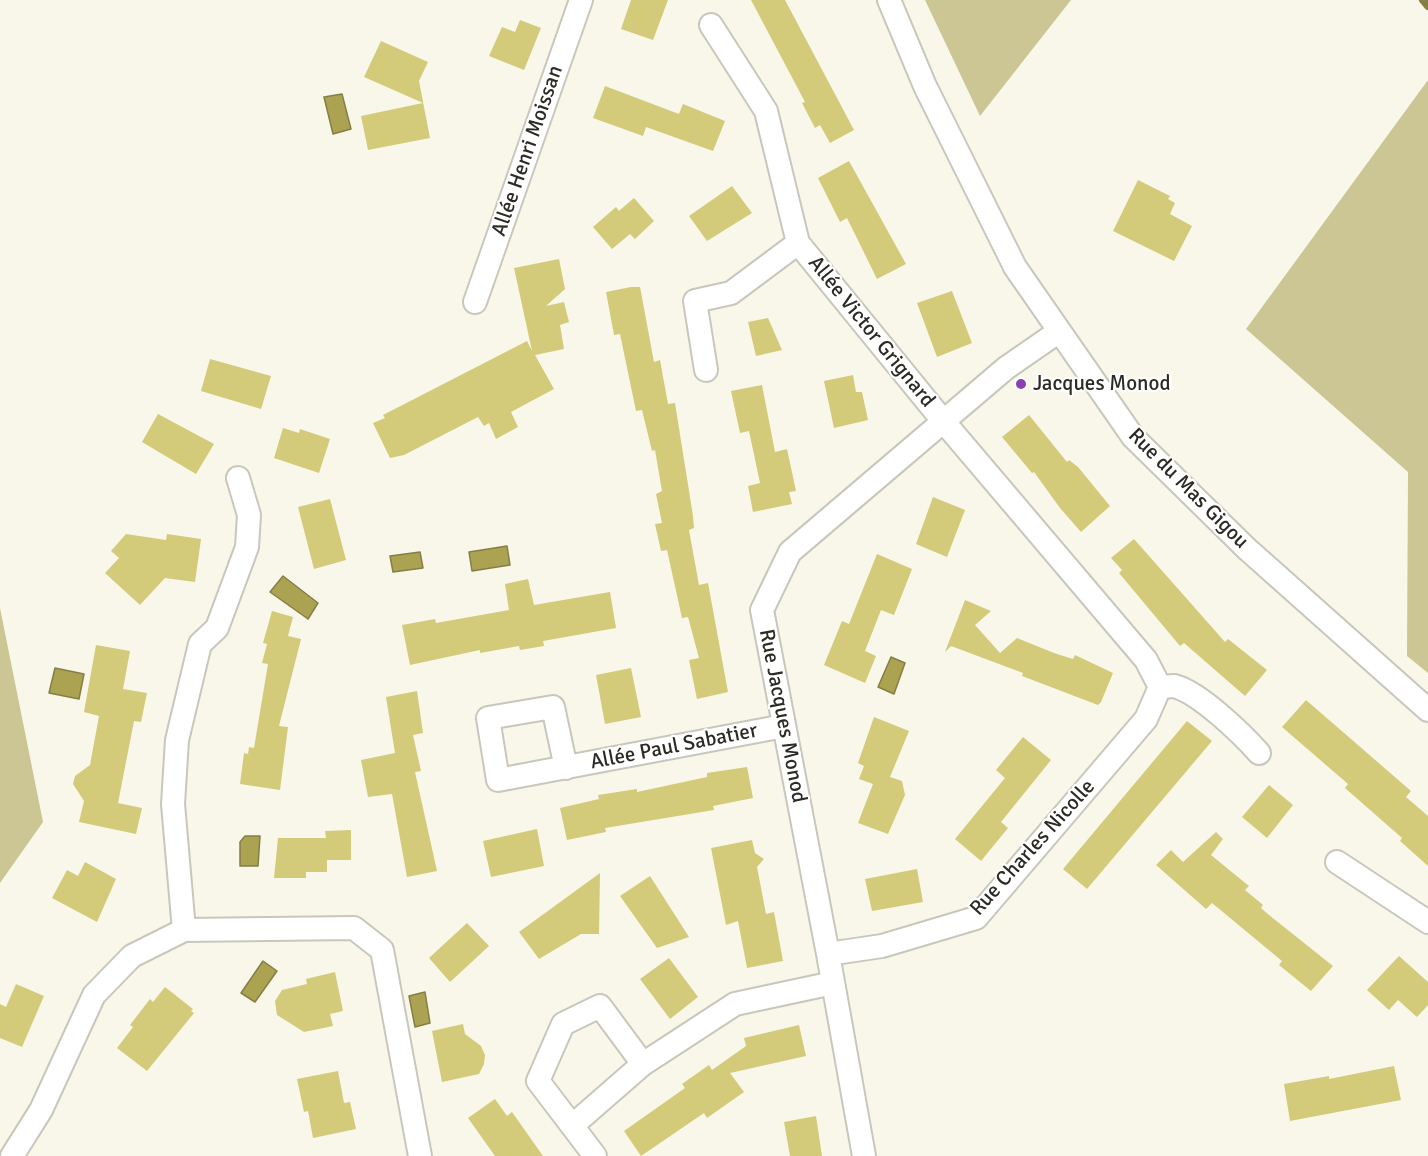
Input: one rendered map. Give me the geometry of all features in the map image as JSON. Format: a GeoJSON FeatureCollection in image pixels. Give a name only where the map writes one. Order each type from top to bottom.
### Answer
{"type":"FeatureCollection","features":[{"type":"Feature","properties":{"kind":"street","name":"Allée Henri Moissan"},"geometry":{"type":"LineString","coordinates":[[475,302],[581,0]]}},
{"type":"Feature","properties":{"kind":"street","name":"Rue du Mas Gigou"},"geometry":{"type":"LineString","coordinates":[[889,0],[925,86],[1015,267],[1133,437],[1246,548],[1428,710]]}},
{"type":"Feature","properties":{"kind":"street","name":"Allée Victor Grignard"},"geometry":{"type":"LineString","coordinates":[[711,25],[766,111],[798,243],[944,422]]}},
{"type":"Feature","properties":{"kind":"street","name":"Allée Victor Grignard"},"geometry":{"type":"LineString","coordinates":[[706,370],[695,301],[731,293],[798,243]]}},
{"type":"Feature","properties":{"kind":"street","name":"Rue Jacques Monod"},"geometry":{"type":"LineString","coordinates":[[864,1156],[762,610],[790,552],[1006,368],[1058,332]]}},
{"type":"Feature","properties":{"kind":"street"},"geometry":{"type":"LineString","coordinates":[[944,422],[1146,660],[1160,687],[1174,687],[1203,702],[1245,737],[1259,753]]}},
{"type":"Feature","properties":{"kind":"street"},"geometry":{"type":"LineString","coordinates":[[184,930],[173,804],[177,740],[200,644],[217,628],[246,547],[249,515],[238,478]]}},
{"type":"Feature","properties":{"kind":"street","name":"Rue Charles Nicolle"},"geometry":{"type":"LineString","coordinates":[[828,954],[882,946],[976,918],[1146,719],[1160,687]]}},
{"type":"Feature","properties":{"kind":"street","name":"Allée Paul Sabatier"},"geometry":{"type":"LineString","coordinates":[[566,768],[783,726]]}},
{"type":"Feature","properties":{"kind":"street"},"geometry":{"type":"LineString","coordinates":[[1337,862],[1428,922]]}},
{"type":"Feature","properties":{"kind":"street"},"geometry":{"type":"LineString","coordinates":[[12,1156],[41,1110],[94,995],[132,956],[184,930],[354,928],[382,950],[420,1156]]}},
{"type":"Feature","properties":{"kind":"street"},"geometry":{"type":"LineString","coordinates":[[573,1125],[644,1064],[735,1004],[833,983]]}},
{"type":"Feature","properties":{"kind":"street"},"geometry":{"type":"LineString","coordinates":[[595,1156],[538,1081],[563,1024],[600,1006],[644,1064]]}},
{"type":"Feature","properties":{"kind":"shaded area"},"geometry":{"type":"Polygon","coordinates":[[[925,0],[1071,0],[980,116],[925,0]]]}},
{"type":"Feature","properties":{"kind":"shaded area"},"geometry":{"type":"Polygon","coordinates":[[[1428,80],[1428,673],[1407,656],[1408,472],[1246,329],[1428,80]]]}},
{"type":"Feature","properties":{"kind":"shaded area"},"geometry":{"type":"Polygon","coordinates":[[[342,94],[351,129],[333,134],[324,97],[342,94]]]}},
{"type":"Feature","properties":{"kind":"shaded area"},"geometry":{"type":"Polygon","coordinates":[[[507,546],[510,565],[472,571],[469,552],[507,546]]]}},
{"type":"Feature","properties":{"kind":"shaded area"},"geometry":{"type":"Polygon","coordinates":[[[420,552],[423,568],[393,572],[390,556],[420,552]]]}},
{"type":"Feature","properties":{"kind":"shaded area"},"geometry":{"type":"Polygon","coordinates":[[[283,576],[318,603],[308,619],[270,592],[283,576]]]}},
{"type":"Feature","properties":{"kind":"shaded area"},"geometry":{"type":"Polygon","coordinates":[[[0,608],[43,822],[0,883],[0,608]]]}},
{"type":"Feature","properties":{"kind":"shaded area"},"geometry":{"type":"Polygon","coordinates":[[[891,657],[905,663],[894,694],[878,687],[891,657]]]}},
{"type":"Feature","properties":{"kind":"shaded area"},"geometry":{"type":"Polygon","coordinates":[[[55,668],[84,674],[79,699],[49,693],[55,668]]]}},
{"type":"Feature","properties":{"kind":"shaded area"},"geometry":{"type":"Polygon","coordinates":[[[245,836],[260,836],[258,866],[240,866],[240,842],[245,836]]]}},
{"type":"Feature","properties":{"kind":"shaded area"},"geometry":{"type":"Polygon","coordinates":[[[263,961],[277,971],[255,1002],[241,993],[263,961]]]}},
{"type":"Feature","properties":{"kind":"shaded area"},"geometry":{"type":"Polygon","coordinates":[[[425,992],[430,1023],[415,1027],[409,996],[425,992]]]}},
{"type":"Feature","properties":{"kind":"building"},"geometry":{"type":"Polygon","coordinates":[[[631,0],[668,0],[653,40],[621,29],[631,0]]]}},
{"type":"Feature","properties":{"kind":"building"},"geometry":{"type":"Polygon","coordinates":[[[751,0],[785,0],[854,130],[830,143],[820,125],[815,128],[802,103],[805,102],[751,0]]]}},
{"type":"Feature","properties":{"kind":"building"},"geometry":{"type":"Polygon","coordinates":[[[520,20],[541,28],[524,70],[489,56],[502,27],[515,32],[520,20]]]}},
{"type":"Feature","properties":{"kind":"building"},"geometry":{"type":"Polygon","coordinates":[[[381,41],[428,62],[419,81],[430,138],[368,150],[361,116],[423,103],[364,77],[381,41]]]}},
{"type":"Feature","properties":{"kind":"building"},"geometry":{"type":"Polygon","coordinates":[[[605,86],[679,114],[683,104],[725,121],[713,151],[646,127],[643,136],[593,118],[605,86]]]}},
{"type":"Feature","properties":{"kind":"building"},"geometry":{"type":"Polygon","coordinates":[[[849,161],[906,264],[877,279],[847,218],[840,222],[818,178],[849,161]]]}},
{"type":"Feature","properties":{"kind":"building"},"geometry":{"type":"Polygon","coordinates":[[[1138,180],[1170,196],[1168,199],[1175,203],[1170,214],[1192,226],[1174,261],[1113,231],[1138,180]]]}},
{"type":"Feature","properties":{"kind":"building"},"geometry":{"type":"Polygon","coordinates":[[[732,186],[752,213],[707,241],[689,216],[732,186]]]}},
{"type":"Feature","properties":{"kind":"building"},"geometry":{"type":"Polygon","coordinates":[[[634,198],[654,221],[635,239],[630,234],[612,249],[593,227],[616,207],[619,211],[634,198]]]}},
{"type":"Feature","properties":{"kind":"building"},"geometry":{"type":"Polygon","coordinates":[[[559,259],[565,289],[546,306],[564,302],[569,322],[560,325],[564,349],[535,355],[554,389],[511,412],[518,427],[496,439],[489,423],[484,426],[478,417],[404,455],[390,458],[373,423],[385,418],[383,415],[527,341],[532,351],[514,268],[559,259]]]}},
{"type":"Feature","properties":{"kind":"building"},"geometry":{"type":"Polygon","coordinates":[[[640,287],[654,362],[660,360],[668,404],[675,403],[693,516],[694,528],[689,530],[699,585],[708,583],[728,692],[697,699],[689,660],[699,658],[688,617],[682,618],[667,550],[661,551],[655,524],[662,523],[656,494],[662,491],[655,450],[652,451],[642,410],[636,411],[620,334],[614,335],[606,292],[640,287]]]}},
{"type":"Feature","properties":{"kind":"building"},"geometry":{"type":"Polygon","coordinates":[[[952,291],[972,343],[937,357],[917,303],[952,291]]]}},
{"type":"Feature","properties":{"kind":"building"},"geometry":{"type":"Polygon","coordinates":[[[768,318],[782,350],[756,356],[748,322],[768,318]]]}},
{"type":"Feature","properties":{"kind":"building"},"geometry":{"type":"Polygon","coordinates":[[[210,359],[271,376],[261,409],[201,391],[210,359]]]}},
{"type":"Feature","properties":{"kind":"building"},"geometry":{"type":"Polygon","coordinates":[[[853,375],[856,392],[862,392],[868,420],[834,428],[824,381],[853,375]]]}},
{"type":"Feature","properties":{"kind":"building"},"geometry":{"type":"Polygon","coordinates":[[[762,385],[775,452],[787,449],[796,491],[789,492],[792,504],[753,512],[748,486],[760,483],[749,431],[740,433],[731,391],[762,385]]]}},
{"type":"Feature","properties":{"kind":"building"},"geometry":{"type":"Polygon","coordinates":[[[158,414],[214,444],[196,474],[142,442],[158,414]]]}},
{"type":"Feature","properties":{"kind":"building"},"geometry":{"type":"Polygon","coordinates":[[[1029,415],[1067,462],[1069,460],[1078,467],[1110,506],[1081,532],[1034,472],[1032,473],[1002,437],[1029,415]]]}},
{"type":"Feature","properties":{"kind":"building"},"geometry":{"type":"Polygon","coordinates":[[[283,428],[299,433],[300,429],[330,439],[319,473],[274,458],[283,428]]]}},
{"type":"Feature","properties":{"kind":"building"},"geometry":{"type":"Polygon","coordinates":[[[933,497],[965,510],[947,557],[916,544],[933,497]]]}},
{"type":"Feature","properties":{"kind":"building"},"geometry":{"type":"Polygon","coordinates":[[[330,499],[346,560],[314,569],[298,507],[330,499]]]}},
{"type":"Feature","properties":{"kind":"building"},"geometry":{"type":"Polygon","coordinates":[[[126,534],[166,540],[167,534],[201,539],[195,582],[165,578],[140,605],[105,573],[119,558],[111,551],[126,534]]]}},
{"type":"Feature","properties":{"kind":"building"},"geometry":{"type":"Polygon","coordinates":[[[1134,539],[1225,642],[1228,639],[1267,670],[1245,696],[1184,643],[1180,646],[1119,573],[1122,570],[1111,558],[1134,539]]]}},
{"type":"Feature","properties":{"kind":"building"},"geometry":{"type":"Polygon","coordinates":[[[877,554],[912,569],[894,615],[881,610],[865,651],[876,656],[865,683],[824,665],[842,621],[849,624],[877,554]]]}},
{"type":"Feature","properties":{"kind":"building"},"geometry":{"type":"Polygon","coordinates":[[[528,579],[534,605],[610,592],[616,628],[543,641],[544,646],[520,650],[519,646],[480,653],[480,650],[410,665],[402,625],[435,619],[436,623],[509,610],[505,584],[528,579]]]}},
{"type":"Feature","properties":{"kind":"building"},"geometry":{"type":"Polygon","coordinates":[[[965,600],[991,611],[975,625],[1000,653],[1017,638],[1073,659],[1075,655],[1113,673],[1101,702],[1098,705],[951,646],[945,652],[965,600]]]}},
{"type":"Feature","properties":{"kind":"building"},"geometry":{"type":"Polygon","coordinates":[[[272,611],[293,617],[288,636],[301,639],[279,726],[288,727],[280,790],[240,784],[244,753],[248,754],[249,747],[254,748],[268,664],[262,663],[267,644],[263,643],[272,611]]]}},
{"type":"Feature","properties":{"kind":"building"},"geometry":{"type":"Polygon","coordinates":[[[96,645],[130,651],[123,689],[147,693],[141,722],[134,721],[118,803],[142,808],[136,834],[79,822],[84,801],[73,784],[75,776],[90,765],[99,716],[84,712],[96,645]]]}},
{"type":"Feature","properties":{"kind":"building"},"geometry":{"type":"Polygon","coordinates":[[[631,668],[641,717],[605,724],[596,675],[631,668]]]}},
{"type":"Feature","properties":{"kind":"building"},"geometry":{"type":"Polygon","coordinates":[[[417,691],[423,733],[413,735],[421,771],[415,772],[437,871],[407,877],[392,794],[368,797],[361,760],[395,753],[386,697],[417,691]]]}},
{"type":"Feature","properties":{"kind":"building"},"geometry":{"type":"Polygon","coordinates":[[[1306,700],[1411,791],[1406,797],[1428,816],[1428,866],[1400,841],[1402,838],[1345,788],[1348,784],[1282,727],[1306,700]]]}},
{"type":"Feature","properties":{"kind":"building"},"geometry":{"type":"Polygon","coordinates":[[[874,717],[909,731],[890,777],[902,781],[905,795],[888,834],[858,823],[873,784],[859,779],[864,766],[858,763],[874,717]]]}},
{"type":"Feature","properties":{"kind":"building"},"geometry":{"type":"Polygon","coordinates":[[[1187,721],[1212,741],[1087,889],[1063,869],[1187,721]]]}},
{"type":"Feature","properties":{"kind":"building"},"geometry":{"type":"Polygon","coordinates":[[[1023,737],[1051,760],[1001,822],[1008,828],[981,861],[955,839],[1005,778],[996,770],[1023,737]]]}},
{"type":"Feature","properties":{"kind":"building"},"geometry":{"type":"Polygon","coordinates":[[[747,767],[753,798],[713,806],[714,810],[605,828],[606,832],[567,840],[560,808],[599,799],[598,795],[637,789],[637,792],[707,777],[707,773],[747,767]]]}},
{"type":"Feature","properties":{"kind":"building"},"geometry":{"type":"Polygon","coordinates":[[[1269,785],[1293,805],[1267,838],[1242,817],[1269,785]]]}},
{"type":"Feature","properties":{"kind":"building"},"geometry":{"type":"Polygon","coordinates":[[[537,829],[544,866],[491,877],[483,841],[537,829]]]}},
{"type":"Feature","properties":{"kind":"building"},"geometry":{"type":"Polygon","coordinates":[[[351,830],[351,860],[327,860],[327,872],[306,872],[306,878],[274,878],[278,838],[326,838],[325,831],[351,830]]]}},
{"type":"Feature","properties":{"kind":"building"},"geometry":{"type":"Polygon","coordinates":[[[1216,832],[1223,839],[1211,855],[1249,886],[1245,890],[1263,905],[1261,908],[1333,966],[1311,991],[1279,965],[1282,961],[1212,903],[1206,909],[1156,865],[1171,850],[1183,862],[1216,832]]]}},
{"type":"Feature","properties":{"kind":"building"},"geometry":{"type":"Polygon","coordinates":[[[752,840],[755,853],[764,859],[757,867],[766,914],[774,912],[783,961],[747,968],[738,921],[726,925],[711,848],[752,840]]]}},
{"type":"Feature","properties":{"kind":"building"},"geometry":{"type":"Polygon","coordinates":[[[85,862],[116,879],[97,922],[52,898],[67,870],[78,876],[85,862]]]}},
{"type":"Feature","properties":{"kind":"building"},"geometry":{"type":"Polygon","coordinates":[[[917,869],[923,902],[872,911],[865,879],[917,869]]]}},
{"type":"Feature","properties":{"kind":"building"},"geometry":{"type":"Polygon","coordinates":[[[600,873],[599,934],[581,934],[539,959],[519,932],[600,873]]]}},
{"type":"Feature","properties":{"kind":"building"},"geometry":{"type":"Polygon","coordinates":[[[650,876],[689,937],[657,948],[620,896],[650,876]]]}},
{"type":"Feature","properties":{"kind":"building"},"geometry":{"type":"Polygon","coordinates":[[[467,923],[489,946],[450,982],[429,958],[467,923]]]}},
{"type":"Feature","properties":{"kind":"building"},"geometry":{"type":"Polygon","coordinates":[[[1399,956],[1428,982],[1428,1005],[1417,1017],[1398,1000],[1389,1010],[1367,990],[1399,956]]]}},
{"type":"Feature","properties":{"kind":"building"},"geometry":{"type":"Polygon","coordinates":[[[669,958],[698,997],[670,1019],[640,979],[669,958]]]}},
{"type":"Feature","properties":{"kind":"building"},"geometry":{"type":"Polygon","coordinates":[[[335,972],[343,1011],[330,1014],[333,1026],[304,1032],[277,1015],[275,1001],[282,990],[307,984],[306,979],[335,972]]]}},
{"type":"Feature","properties":{"kind":"building"},"geometry":{"type":"Polygon","coordinates":[[[16,984],[44,996],[22,1047],[0,1038],[0,1004],[6,1007],[16,984]]]}},
{"type":"Feature","properties":{"kind":"building"},"geometry":{"type":"Polygon","coordinates":[[[165,987],[193,1009],[191,1011],[194,1013],[147,1071],[117,1048],[133,1027],[130,1025],[150,999],[153,1002],[165,987]]]}},
{"type":"Feature","properties":{"kind":"building"},"geometry":{"type":"Polygon","coordinates":[[[463,1024],[465,1034],[481,1046],[485,1055],[484,1064],[479,1074],[442,1082],[432,1031],[463,1024]]]}},
{"type":"Feature","properties":{"kind":"building"},"geometry":{"type":"Polygon","coordinates":[[[799,1025],[806,1056],[730,1073],[744,1092],[707,1118],[704,1113],[641,1156],[624,1131],[685,1088],[682,1084],[709,1065],[712,1070],[746,1046],[744,1038],[799,1025]]]}},
{"type":"Feature","properties":{"kind":"building"},"geometry":{"type":"Polygon","coordinates":[[[1394,1066],[1401,1100],[1290,1121],[1284,1084],[1329,1076],[1329,1079],[1394,1066]]]}},
{"type":"Feature","properties":{"kind":"building"},"geometry":{"type":"Polygon","coordinates":[[[338,1071],[344,1103],[350,1102],[356,1129],[313,1138],[308,1111],[304,1112],[297,1079],[338,1071]]]}},
{"type":"Feature","properties":{"kind":"building"},"geometry":{"type":"Polygon","coordinates":[[[495,1099],[507,1116],[512,1112],[543,1156],[495,1156],[468,1118],[495,1099]]]}},
{"type":"Feature","properties":{"kind":"building"},"geometry":{"type":"Polygon","coordinates":[[[816,1116],[822,1156],[790,1156],[784,1122],[816,1116]]]}},
{"type":"Feature","properties":{"kind":"waterway"},"geometry":{"type":"LineString","coordinates":[[1423,0],[1428,6]]}},
{"type":"Feature","properties":{"kind":"place","name":"Jacques Monod"},"geometry":{"type":"Point","coordinates":[1021,384]}}]}
